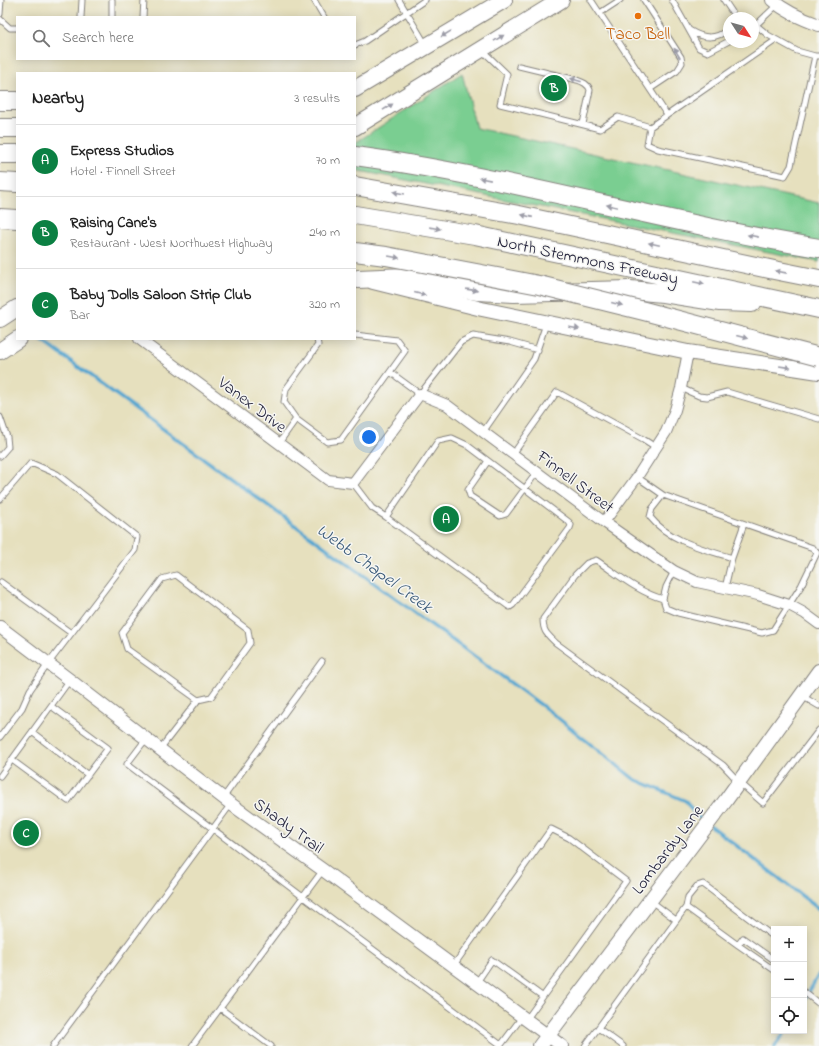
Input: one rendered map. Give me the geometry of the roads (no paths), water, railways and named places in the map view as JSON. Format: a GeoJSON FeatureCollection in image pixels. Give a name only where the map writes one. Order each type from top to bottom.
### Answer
{"type":"FeatureCollection","features":[{"type":"Feature","properties":{"kind":"highway"},"geometry":{"type":"LineString","coordinates":[[0,101],[16,101]]}},
{"type":"Feature","properties":{"kind":"highway"},"geometry":{"type":"LineString","coordinates":[[0,128],[16,128]]}},
{"type":"Feature","properties":{"kind":"highway"},"geometry":{"type":"LineString","coordinates":[[0,154],[16,154]]}},
{"type":"Feature","properties":{"kind":"highway"},"geometry":{"type":"LineString","coordinates":[[356,156],[447,171],[685,222],[819,248]]}},
{"type":"Feature","properties":{"kind":"highway"},"geometry":{"type":"LineString","coordinates":[[0,182],[16,183]]}},
{"type":"Feature","properties":{"kind":"highway","name":"North Stemmons Freeway"},"geometry":{"type":"LineString","coordinates":[[356,186],[519,214],[819,279]]}},
{"type":"Feature","properties":{"kind":"highway","name":"North Stemmons Freeway"},"geometry":{"type":"LineString","coordinates":[[356,214],[475,235],[819,309]]}},
{"type":"Feature","properties":{"kind":"highway"},"geometry":{"type":"LineString","coordinates":[[0,218],[16,219]]}},
{"type":"Feature","properties":{"kind":"highway"},"geometry":{"type":"LineString","coordinates":[[356,252],[386,256],[539,285],[819,357]]}},
{"type":"Feature","properties":{"kind":"highway"},"geometry":{"type":"LineString","coordinates":[[356,278],[406,277],[478,291],[514,293],[630,290],[663,293],[720,302],[795,304]]}},
{"type":"Feature","properties":{"kind":"main road"},"geometry":{"type":"LineString","coordinates":[[356,88],[504,0]]}},
{"type":"Feature","properties":{"kind":"main road"},"geometry":{"type":"LineString","coordinates":[[356,126],[561,0]]}},
{"type":"Feature","properties":{"kind":"main road"},"geometry":{"type":"LineString","coordinates":[[356,278],[482,309],[688,352],[819,372]]}},
{"type":"Feature","properties":{"kind":"main road"},"geometry":{"type":"LineString","coordinates":[[0,319],[16,309]]}},
{"type":"Feature","properties":{"kind":"main road"},"geometry":{"type":"LineString","coordinates":[[0,351],[16,340]]}},
{"type":"Feature","properties":{"kind":"main road","name":"Lombardy Lane"},"geometry":{"type":"LineString","coordinates":[[544,1041],[740,782],[819,671]]}},
{"type":"Feature","properties":{"kind":"street"},"geometry":{"type":"LineString","coordinates":[[775,2],[799,18],[819,25]]}},
{"type":"Feature","properties":{"kind":"street","name":"Vanex Drive"},"geometry":{"type":"LineString","coordinates":[[140,340],[328,480],[353,483]]}},
{"type":"Feature","properties":{"kind":"street"},"geometry":{"type":"LineString","coordinates":[[604,522],[657,448],[666,432],[675,410],[688,352]]}},
{"type":"Feature","properties":{"kind":"street"},"geometry":{"type":"LineString","coordinates":[[353,483],[420,394]]}},
{"type":"Feature","properties":{"kind":"street","name":"Finnell Street"},"geometry":{"type":"LineString","coordinates":[[420,394],[447,405],[604,522],[674,571],[697,582],[758,594],[789,605],[804,613],[819,624]]}},
{"type":"Feature","properties":{"kind":"street","name":"Shady Trail"},"geometry":{"type":"LineString","coordinates":[[0,627],[227,801],[524,1018],[544,1041],[562,1046]]}},
{"type":"Feature","properties":{"kind":"lane"},"geometry":{"type":"LineString","coordinates":[[0,14],[1,0]]}},
{"type":"Feature","properties":{"kind":"lane"},"geometry":{"type":"LineString","coordinates":[[81,16],[82,0]]}},
{"type":"Feature","properties":{"kind":"lane"},"geometry":{"type":"LineString","coordinates":[[112,0],[112,16]]}},
{"type":"Feature","properties":{"kind":"lane"},"geometry":{"type":"LineString","coordinates":[[143,16],[144,0]]}},
{"type":"Feature","properties":{"kind":"lane"},"geometry":{"type":"LineString","coordinates":[[314,0],[323,16]]}},
{"type":"Feature","properties":{"kind":"lane"},"geometry":{"type":"LineString","coordinates":[[399,0],[427,46]]}},
{"type":"Feature","properties":{"kind":"lane"},"geometry":{"type":"LineString","coordinates":[[356,45],[366,41],[425,0]]}},
{"type":"Feature","properties":{"kind":"lane"},"geometry":{"type":"LineString","coordinates":[[591,0],[667,115]]}},
{"type":"Feature","properties":{"kind":"lane"},"geometry":{"type":"LineString","coordinates":[[600,13],[620,0]]}},
{"type":"Feature","properties":{"kind":"lane"},"geometry":{"type":"LineString","coordinates":[[644,0],[681,57],[682,63],[677,70],[650,89]]}},
{"type":"Feature","properties":{"kind":"lane"},"geometry":{"type":"LineString","coordinates":[[672,0],[699,48],[708,52],[723,43]]}},
{"type":"Feature","properties":{"kind":"lane"},"geometry":{"type":"LineString","coordinates":[[724,0],[732,12]]}},
{"type":"Feature","properties":{"kind":"lane"},"geometry":{"type":"LineString","coordinates":[[759,20],[775,2]]}},
{"type":"Feature","properties":{"kind":"lane"},"geometry":{"type":"LineString","coordinates":[[0,20],[10,28],[16,28]]}},
{"type":"Feature","properties":{"kind":"lane"},"geometry":{"type":"LineString","coordinates":[[688,29],[697,35],[708,37],[718,36],[723,33]]}},
{"type":"Feature","properties":{"kind":"lane"},"geometry":{"type":"LineString","coordinates":[[759,29],[797,51],[817,56],[791,166],[785,176],[658,149],[647,144],[650,127],[776,40]]}},
{"type":"Feature","properties":{"kind":"lane"},"geometry":{"type":"LineString","coordinates":[[481,49],[507,74],[500,104],[600,129],[618,117],[650,127]]}},
{"type":"Feature","properties":{"kind":"lane"},"geometry":{"type":"LineString","coordinates":[[519,66],[577,80],[589,86],[590,90],[582,124]]}},
{"type":"Feature","properties":{"kind":"lane"},"geometry":{"type":"LineString","coordinates":[[483,432],[534,359],[546,323]]}},
{"type":"Feature","properties":{"kind":"lane"},"geometry":{"type":"LineString","coordinates":[[317,340],[318,345],[286,389],[284,402],[296,419],[327,442],[341,440],[405,351],[397,340],[356,335]]}},
{"type":"Feature","properties":{"kind":"lane"},"geometry":{"type":"LineString","coordinates":[[390,372],[420,394],[461,342],[474,336],[510,342],[538,350]]}},
{"type":"Feature","properties":{"kind":"lane"},"geometry":{"type":"LineString","coordinates":[[681,388],[699,396],[707,397],[727,392],[819,419]]}},
{"type":"Feature","properties":{"kind":"lane"},"geometry":{"type":"LineString","coordinates":[[513,454],[558,392],[657,448]]}},
{"type":"Feature","properties":{"kind":"lane"},"geometry":{"type":"LineString","coordinates":[[0,417],[7,437],[8,446],[0,456]]}},
{"type":"Feature","properties":{"kind":"lane"},"geometry":{"type":"LineString","coordinates":[[278,443],[296,419]]}},
{"type":"Feature","properties":{"kind":"lane"},"geometry":{"type":"LineString","coordinates":[[353,483],[372,508],[510,607],[514,605],[570,528],[569,522],[467,445],[452,438],[438,441],[386,518]]}},
{"type":"Feature","properties":{"kind":"lane"},"geometry":{"type":"LineString","coordinates":[[488,461],[468,490],[470,496],[500,516],[506,514],[536,472]]}},
{"type":"Feature","properties":{"kind":"lane"},"geometry":{"type":"LineString","coordinates":[[0,499],[31,464],[57,474],[137,537],[135,550],[48,664],[30,690],[22,708],[0,737]]}},
{"type":"Feature","properties":{"kind":"lane"},"geometry":{"type":"LineString","coordinates":[[637,477],[663,495],[813,548],[817,553],[802,586],[772,630],[762,633],[678,613],[666,608],[663,599],[666,587],[674,571]]}},
{"type":"Feature","properties":{"kind":"lane"},"geometry":{"type":"LineString","coordinates":[[663,495],[652,509],[650,517],[656,526],[690,545],[732,558]]}},
{"type":"Feature","properties":{"kind":"lane"},"geometry":{"type":"LineString","coordinates":[[725,588],[732,558],[744,524]]}},
{"type":"Feature","properties":{"kind":"lane"},"geometry":{"type":"LineString","coordinates":[[663,599],[651,595],[637,587],[596,560],[587,563],[575,575],[543,619],[543,626],[546,634],[723,765],[764,803],[819,730]]}},
{"type":"Feature","properties":{"kind":"lane"},"geometry":{"type":"LineString","coordinates":[[160,749],[198,700],[212,697],[250,643],[248,630],[176,575],[162,579],[122,633],[127,649],[198,700]]}},
{"type":"Feature","properties":{"kind":"lane"},"geometry":{"type":"LineString","coordinates":[[1,582],[72,633]]}},
{"type":"Feature","properties":{"kind":"lane"},"geometry":{"type":"LineString","coordinates":[[53,1046],[213,829],[227,801],[322,662]]}},
{"type":"Feature","properties":{"kind":"lane"},"geometry":{"type":"LineString","coordinates":[[0,776],[70,680]]}},
{"type":"Feature","properties":{"kind":"lane"},"geometry":{"type":"LineString","coordinates":[[801,696],[819,706]]}},
{"type":"Feature","properties":{"kind":"lane"},"geometry":{"type":"LineString","coordinates":[[12,760],[68,801],[108,748],[51,706]]}},
{"type":"Feature","properties":{"kind":"lane"},"geometry":{"type":"LineString","coordinates":[[32,732],[88,775]]}},
{"type":"Feature","properties":{"kind":"lane"},"geometry":{"type":"LineString","coordinates":[[146,738],[127,764],[501,1045],[542,996],[626,881],[569,838],[551,829],[453,966]]}},
{"type":"Feature","properties":{"kind":"lane"},"geometry":{"type":"LineString","coordinates":[[192,1046],[323,870]]}},
{"type":"Feature","properties":{"kind":"lane"},"geometry":{"type":"LineString","coordinates":[[585,1046],[686,907],[688,898],[697,886],[703,884],[771,935]]}},
{"type":"Feature","properties":{"kind":"lane"},"geometry":{"type":"LineString","coordinates":[[650,901],[676,920]]}},
{"type":"Feature","properties":{"kind":"lane"},"geometry":{"type":"LineString","coordinates":[[686,907],[771,968]]}},
{"type":"Feature","properties":{"kind":"lane"},"geometry":{"type":"LineString","coordinates":[[738,945],[743,938],[771,958]]}},
{"type":"Feature","properties":{"kind":"lane"},"geometry":{"type":"LineString","coordinates":[[476,983],[492,960],[542,996]]}},
{"type":"Feature","properties":{"kind":"lane"},"geometry":{"type":"LineString","coordinates":[[807,994],[818,1003]]}},
{"type":"Feature","properties":{"kind":"lane"},"geometry":{"type":"LineString","coordinates":[[220,1008],[271,1046]]}},
{"type":"Feature","properties":{"kind":"lane"},"geometry":{"type":"LineString","coordinates":[[598,1028],[623,1046]]}},
{"type":"Feature","properties":{"kind":"waterway","name":"Webb Chapel Creek"},"geometry":{"type":"LineString","coordinates":[[41,340],[548,710],[634,779],[686,801],[694,813],[706,822]]}},
{"type":"Feature","properties":{"kind":"waterway"},"geometry":{"type":"LineString","coordinates":[[711,826],[819,909]]}},
{"type":"Feature","properties":{"kind":"waterway"},"geometry":{"type":"LineString","coordinates":[[806,998],[819,974]]}},
{"type":"Feature","properties":{"kind":"waterway"},"geometry":{"type":"LineString","coordinates":[[775,1046],[784,1034]]}},
{"type":"Feature","properties":{"kind":"place","name":"Taco Bell"},"geometry":{"type":"Point","coordinates":[638,16]}},
{"type":"Feature","properties":{"kind":"place","name":"Raising Cane's"},"geometry":{"type":"Point","coordinates":[554,88]}},
{"type":"Feature","properties":{"kind":"place","name":"Express Studios"},"geometry":{"type":"Point","coordinates":[446,519]}},
{"type":"Feature","properties":{"kind":"place","name":"Baby Dolls Saloon Strip Club"},"geometry":{"type":"Point","coordinates":[26,833]}}]}
